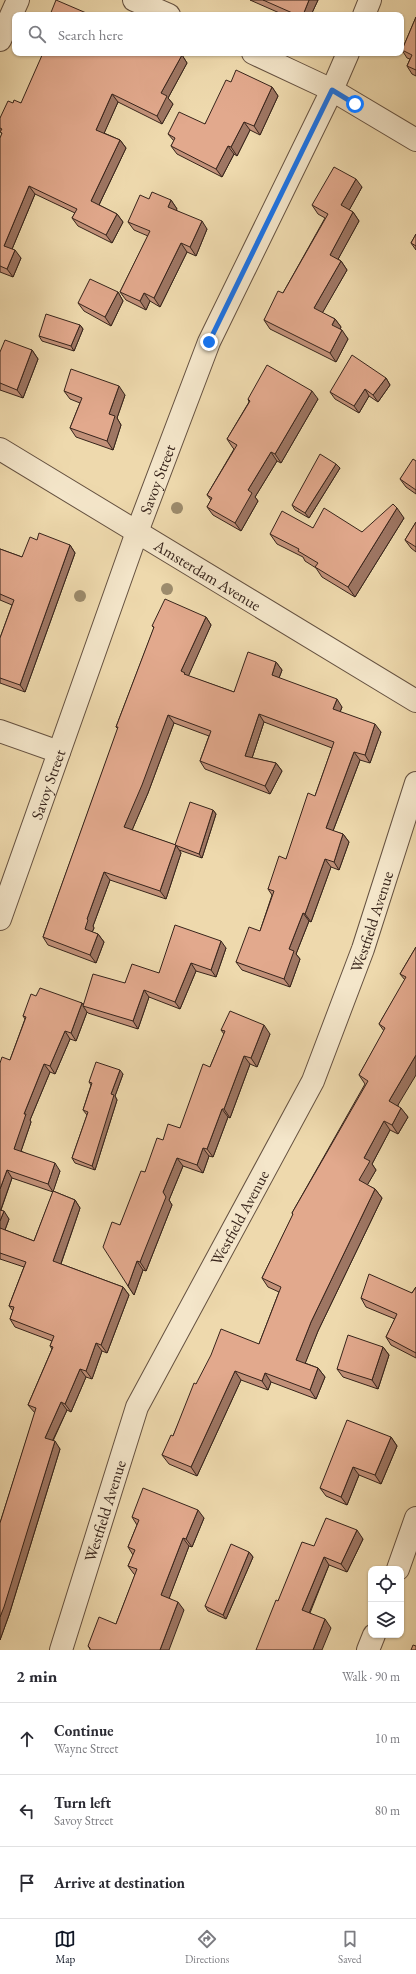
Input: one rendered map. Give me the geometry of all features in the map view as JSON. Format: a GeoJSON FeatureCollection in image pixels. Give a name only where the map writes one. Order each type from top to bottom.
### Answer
{"type":"FeatureCollection","features":[{"type":"Feature","properties":{"kind":"street"},"geometry":{"type":"LineString","coordinates":[[13,12],[18,0]]}},
{"type":"Feature","properties":{"kind":"street"},"geometry":{"type":"LineString","coordinates":[[134,0],[162,12]]}},
{"type":"Feature","properties":{"kind":"street"},"geometry":{"type":"LineString","coordinates":[[365,12],[370,0]]}},
{"type":"Feature","properties":{"kind":"street"},"geometry":{"type":"LineString","coordinates":[[0,40],[12,13]]}},
{"type":"Feature","properties":{"kind":"street"},"geometry":{"type":"LineString","coordinates":[[259,56],[332,90],[416,140]]}},
{"type":"Feature","properties":{"kind":"street","name":"Savoy Street"},"geometry":{"type":"LineString","coordinates":[[0,919],[137,532],[209,342],[332,90],[347,56]]}},
{"type":"Feature","properties":{"kind":"street","name":"Amsterdam Avenue"},"geometry":{"type":"LineString","coordinates":[[0,449],[416,701]]}},
{"type":"Feature","properties":{"kind":"street"},"geometry":{"type":"LineString","coordinates":[[0,731],[58,752]]}},
{"type":"Feature","properties":{"kind":"street","name":"Westfield Avenue"},"geometry":{"type":"LineString","coordinates":[[61,1650],[137,1407],[313,1081],[363,949],[416,783]]}},
{"type":"Feature","properties":{"kind":"street"},"geometry":{"type":"LineString","coordinates":[[399,1566],[416,1518]]}},
{"type":"Feature","properties":{"kind":"street"},"geometry":{"type":"LineString","coordinates":[[368,1650],[373,1638]]}},
{"type":"Feature","properties":{"kind":"building"},"geometry":{"type":"Polygon","coordinates":[[[56,0],[84,12],[51,12],[56,0]]]}},
{"type":"Feature","properties":{"kind":"building"},"geometry":{"type":"Polygon","coordinates":[[[263,0],[309,0],[304,12],[290,12],[263,0]]]}},
{"type":"Feature","properties":{"kind":"building"},"geometry":{"type":"Polygon","coordinates":[[[416,17],[416,70],[407,66],[412,55],[404,51],[404,45],[416,17]]]}},
{"type":"Feature","properties":{"kind":"building"},"geometry":{"type":"Polygon","coordinates":[[[42,56],[181,56],[161,93],[167,96],[157,116],[112,94],[96,130],[120,140],[91,201],[117,214],[106,235],[72,218],[77,209],[29,186],[4,246],[15,250],[7,269],[0,266],[0,138],[2,133],[0,132],[2,129],[0,128],[0,118],[8,101],[13,103],[14,100],[21,103],[42,56]]]}},
{"type":"Feature","properties":{"kind":"building"},"geometry":{"type":"Polygon","coordinates":[[[236,70],[272,87],[254,126],[244,122],[231,147],[228,146],[216,169],[171,146],[175,138],[168,134],[179,112],[205,124],[226,80],[231,82],[236,70]]]}},
{"type":"Feature","properties":{"kind":"building"},"geometry":{"type":"Polygon","coordinates":[[[334,167],[356,179],[341,205],[353,212],[330,255],[341,261],[314,308],[335,319],[332,325],[342,330],[330,353],[264,320],[278,291],[283,293],[328,214],[312,205],[334,167]]]}},
{"type":"Feature","properties":{"kind":"building"},"geometry":{"type":"Polygon","coordinates":[[[152,192],[171,200],[168,207],[202,221],[190,247],[181,243],[154,298],[144,293],[140,301],[120,292],[150,231],[128,222],[140,195],[149,199],[152,192]]]}},
{"type":"Feature","properties":{"kind":"building"},"geometry":{"type":"Polygon","coordinates":[[[416,234],[416,246],[411,243],[416,234]]]}},
{"type":"Feature","properties":{"kind":"building"},"geometry":{"type":"Polygon","coordinates":[[[90,279],[118,292],[105,317],[78,303],[90,279]]]}},
{"type":"Feature","properties":{"kind":"building"},"geometry":{"type":"Polygon","coordinates":[[[46,314],[80,325],[71,346],[39,336],[46,314]]]}},
{"type":"Feature","properties":{"kind":"building"},"geometry":{"type":"Polygon","coordinates":[[[5,340],[32,350],[17,390],[0,383],[0,352],[5,340]]]}},
{"type":"Feature","properties":{"kind":"building"},"geometry":{"type":"Polygon","coordinates":[[[352,355],[386,378],[373,395],[365,389],[354,406],[330,392],[352,355]]]}},
{"type":"Feature","properties":{"kind":"building"},"geometry":{"type":"Polygon","coordinates":[[[267,365],[312,391],[275,454],[271,452],[248,490],[252,493],[235,523],[207,507],[212,498],[207,495],[237,445],[227,439],[250,401],[248,399],[267,365]]]}},
{"type":"Feature","properties":{"kind":"building"},"geometry":{"type":"Polygon","coordinates":[[[71,369],[119,386],[109,414],[115,416],[107,441],[70,428],[82,398],[64,391],[71,369]]]}},
{"type":"Feature","properties":{"kind":"building"},"geometry":{"type":"Polygon","coordinates":[[[320,454],[336,464],[305,513],[292,505],[320,454]]]}},
{"type":"Feature","properties":{"kind":"building"},"geometry":{"type":"Polygon","coordinates":[[[413,459],[416,461],[416,490],[400,479],[413,459]]]}},
{"type":"Feature","properties":{"kind":"building"},"geometry":{"type":"Polygon","coordinates":[[[393,504],[397,508],[348,587],[315,567],[318,563],[298,551],[299,549],[270,534],[282,511],[313,528],[324,508],[362,532],[393,504]]]}},
{"type":"Feature","properties":{"kind":"building"},"geometry":{"type":"Polygon","coordinates":[[[416,522],[416,547],[405,540],[416,522]]]}},
{"type":"Feature","properties":{"kind":"building"},"geometry":{"type":"Polygon","coordinates":[[[39,533],[70,545],[20,685],[0,678],[0,638],[14,600],[0,594],[0,549],[22,557],[30,537],[37,540],[39,533]]]}},
{"type":"Feature","properties":{"kind":"building"},"geometry":{"type":"Polygon","coordinates":[[[165,599],[206,617],[181,671],[185,673],[184,674],[234,692],[248,652],[276,662],[272,675],[337,699],[333,709],[375,724],[365,755],[354,752],[326,828],[343,834],[334,862],[325,859],[305,914],[303,913],[289,949],[294,951],[284,979],[236,962],[249,927],[260,931],[274,891],[268,889],[279,856],[286,859],[308,793],[315,796],[334,742],[259,714],[245,756],[276,763],[265,786],[200,761],[211,731],[168,715],[142,785],[124,827],[176,845],[160,891],[104,872],[87,919],[85,929],[98,934],[90,955],[43,937],[118,727],[116,727],[154,627],[152,626],[165,599]]]}},
{"type":"Feature","properties":{"kind":"building"},"geometry":{"type":"Polygon","coordinates":[[[190,802],[213,810],[199,854],[175,845],[190,802]]]}},
{"type":"Feature","properties":{"kind":"building"},"geometry":{"type":"Polygon","coordinates":[[[175,925],[221,941],[211,970],[191,963],[175,1002],[144,990],[133,1021],[83,1006],[93,974],[125,983],[132,964],[159,973],[175,925]]]}},
{"type":"Feature","properties":{"kind":"building"},"geometry":{"type":"Polygon","coordinates":[[[416,947],[416,1055],[389,1101],[401,1108],[392,1125],[384,1121],[364,1158],[370,1161],[359,1180],[375,1189],[311,1322],[296,1360],[318,1368],[310,1390],[265,1373],[262,1381],[235,1371],[191,1467],[162,1455],[171,1435],[173,1436],[194,1383],[196,1384],[211,1355],[221,1329],[259,1344],[281,1287],[262,1278],[293,1214],[292,1213],[368,1081],[359,1075],[385,1028],[379,1024],[406,977],[400,974],[416,947]]]}},
{"type":"Feature","properties":{"kind":"building"},"geometry":{"type":"Polygon","coordinates":[[[40,988],[82,1003],[71,1033],[65,1031],[50,1066],[44,1064],[24,1114],[26,1114],[14,1149],[55,1163],[48,1184],[7,1170],[0,1189],[0,1063],[2,1057],[10,1060],[26,1017],[23,1016],[31,994],[36,996],[40,988]]]}},
{"type":"Feature","properties":{"kind":"building"},"geometry":{"type":"Polygon","coordinates":[[[230,1011],[264,1025],[251,1058],[244,1056],[207,1149],[203,1148],[197,1165],[177,1158],[163,1192],[166,1197],[140,1262],[137,1261],[128,1286],[103,1247],[112,1222],[120,1225],[141,1171],[145,1172],[157,1138],[163,1140],[168,1124],[180,1128],[203,1064],[210,1067],[225,1031],[221,1030],[230,1011]]]}},
{"type":"Feature","properties":{"kind":"building"},"geometry":{"type":"Polygon","coordinates":[[[96,1062],[120,1070],[111,1094],[114,1095],[92,1166],[72,1158],[88,1112],[83,1110],[92,1083],[89,1082],[96,1062]]]}},
{"type":"Feature","properties":{"kind":"building"},"geometry":{"type":"Polygon","coordinates":[[[53,1191],[75,1200],[53,1261],[123,1287],[101,1345],[96,1343],[86,1371],[80,1369],[65,1404],[61,1402],[45,1438],[55,1441],[0,1617],[0,1523],[36,1408],[28,1405],[53,1347],[50,1346],[54,1336],[10,1319],[14,1307],[9,1306],[26,1262],[0,1253],[0,1228],[34,1241],[53,1191]]]}},
{"type":"Feature","properties":{"kind":"building"},"geometry":{"type":"Polygon","coordinates":[[[0,1210],[4,1211],[0,1221],[0,1210]]]}},
{"type":"Feature","properties":{"kind":"building"},"geometry":{"type":"Polygon","coordinates":[[[369,1274],[412,1293],[416,1287],[416,1353],[386,1337],[397,1314],[361,1298],[369,1274]]]}},
{"type":"Feature","properties":{"kind":"building"},"geometry":{"type":"Polygon","coordinates":[[[348,1335],[383,1347],[372,1380],[337,1369],[348,1335]]]}},
{"type":"Feature","properties":{"kind":"building"},"geometry":{"type":"Polygon","coordinates":[[[347,1420],[391,1437],[375,1475],[353,1467],[341,1497],[320,1488],[347,1420]]]}},
{"type":"Feature","properties":{"kind":"building"},"geometry":{"type":"Polygon","coordinates":[[[143,1488],[198,1510],[186,1539],[183,1538],[161,1595],[178,1602],[160,1650],[90,1650],[88,1646],[99,1617],[116,1624],[137,1569],[128,1566],[135,1550],[128,1547],[139,1520],[132,1517],[143,1488]]]}},
{"type":"Feature","properties":{"kind":"building"},"geometry":{"type":"Polygon","coordinates":[[[326,1518],[357,1530],[341,1564],[324,1557],[302,1610],[325,1619],[313,1650],[256,1650],[302,1542],[314,1546],[326,1518]]]}},
{"type":"Feature","properties":{"kind":"building"},"geometry":{"type":"Polygon","coordinates":[[[231,1544],[249,1552],[223,1615],[205,1606],[231,1544]]]}},
{"type":"Feature","properties":{"kind":"building"},"geometry":{"type":"Polygon","coordinates":[[[413,1645],[416,1646],[416,1650],[411,1650],[413,1645]]]}},
{"type":"Feature","properties":{"kind":"route"},"geometry":{"type":"LineString","coordinates":[[209,342],[332,90],[355,104]]}}]}
